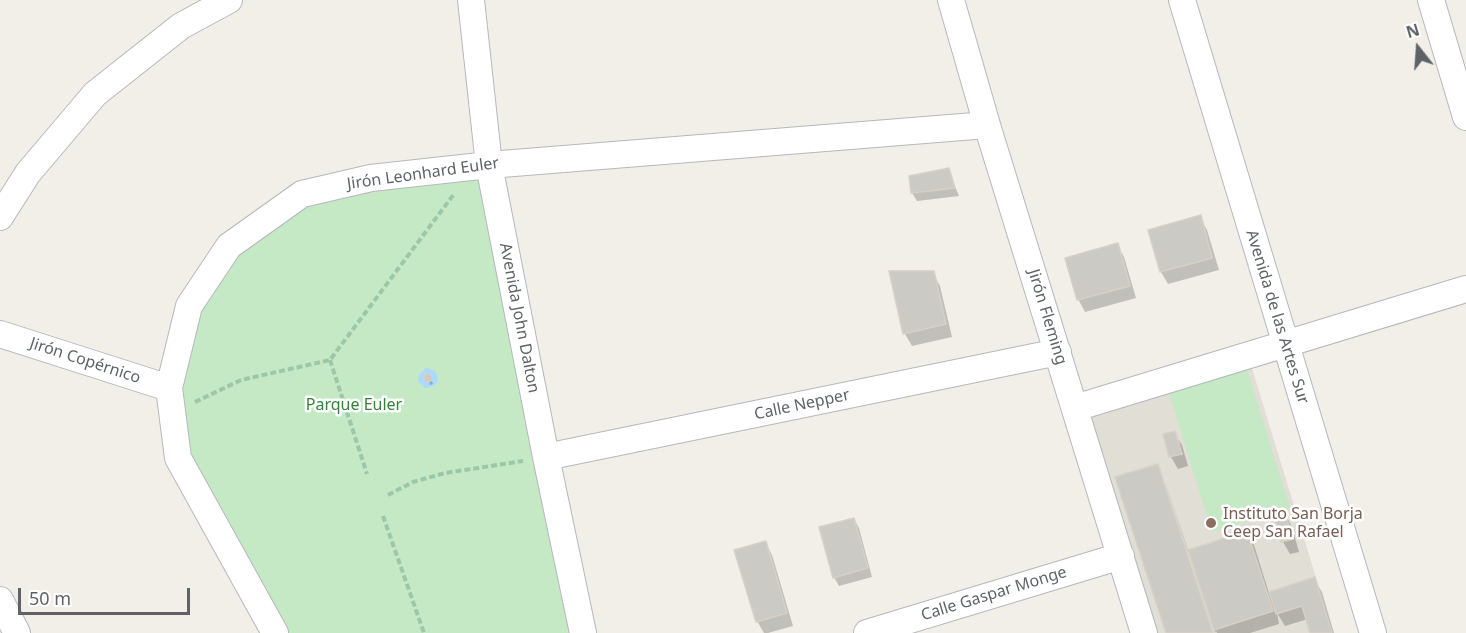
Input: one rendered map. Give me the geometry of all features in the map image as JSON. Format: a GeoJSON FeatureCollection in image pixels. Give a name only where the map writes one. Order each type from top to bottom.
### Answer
{"type":"FeatureCollection","features":[{"type":"Feature","properties":{"kind":"street"},"geometry":{"type":"LineString","coordinates":[[0,217],[28,174],[95,94],[181,26],[229,0]]}},
{"type":"Feature","properties":{"kind":"street","name":"Avenida John Dalton"},"geometry":{"type":"LineString","coordinates":[[471,0],[482,165],[583,633]]}},
{"type":"Feature","properties":{"kind":"street","name":"Jirón Fleming"},"geometry":{"type":"LineString","coordinates":[[951,0],[987,126],[1144,633]]}},
{"type":"Feature","properties":{"kind":"street","name":"Avenida de las Artes Sur"},"geometry":{"type":"LineString","coordinates":[[1182,0],[1373,633]]}},
{"type":"Feature","properties":{"kind":"street"},"geometry":{"type":"LineString","coordinates":[[1431,0],[1466,117]]}},
{"type":"Feature","properties":{"kind":"street","name":"Jirón Leonhard Euler"},"geometry":{"type":"LineString","coordinates":[[275,633],[178,458],[171,400],[189,306],[230,246],[302,194],[371,178],[482,165],[987,126]]}},
{"type":"Feature","properties":{"kind":"street"},"geometry":{"type":"LineString","coordinates":[[1076,408],[1466,289]]}},
{"type":"Feature","properties":{"kind":"street","name":"Jirón Copérnico"},"geometry":{"type":"LineString","coordinates":[[0,334],[171,400]]}},
{"type":"Feature","properties":{"kind":"street","name":"Calle Nepper"},"geometry":{"type":"LineString","coordinates":[[546,457],[1058,352]]}},
{"type":"Feature","properties":{"kind":"street","name":"Calle Gaspar Monge"},"geometry":{"type":"LineString","coordinates":[[867,633],[1120,555]]}},
{"type":"Feature","properties":{"kind":"street"},"geometry":{"type":"LineString","coordinates":[[0,600],[17,633]]}},
{"type":"Feature","properties":{"kind":"path"},"geometry":{"type":"LineString","coordinates":[[171,400],[240,380],[330,360],[482,165]]}},
{"type":"Feature","properties":{"kind":"path"},"geometry":{"type":"LineString","coordinates":[[330,360],[367,474]]}},
{"type":"Feature","properties":{"kind":"path"},"geometry":{"type":"LineString","coordinates":[[388,495],[413,482],[445,473],[546,457]]}},
{"type":"Feature","properties":{"kind":"path"},"geometry":{"type":"LineString","coordinates":[[383,516],[423,633]]}},
{"type":"Feature","properties":{"kind":"shaded area","name":"Instituto San Borja Ceep San Rafael"},"geometry":{"type":"Polygon","coordinates":[[[1250,362],[1333,633],[1157,633],[1089,413],[1250,362]]]}},
{"type":"Feature","properties":{"kind":"green space","name":"Parque Euler"},"geometry":{"type":"Polygon","coordinates":[[[481,173],[574,633],[286,633],[189,457],[181,387],[195,312],[236,251],[309,200],[481,173]]]}},
{"type":"Feature","properties":{"kind":"green space"},"geometry":{"type":"Polygon","coordinates":[[[1247,369],[1290,508],[1212,532],[1169,393],[1247,369]]]}},
{"type":"Feature","properties":{"kind":"water"},"geometry":{"type":"Polygon","coordinates":[[[426,368],[435,371],[437,380],[432,387],[425,388],[418,381],[419,375],[426,368]]]}},
{"type":"Feature","properties":{"kind":"building"},"geometry":{"type":"Polygon","coordinates":[[[949,168],[955,188],[911,193],[909,176],[949,168]]]}},
{"type":"Feature","properties":{"kind":"building"},"geometry":{"type":"Polygon","coordinates":[[[1201,215],[1212,258],[1160,272],[1148,230],[1201,215]]]}},
{"type":"Feature","properties":{"kind":"building"},"geometry":{"type":"Polygon","coordinates":[[[1118,243],[1130,286],[1077,300],[1065,258],[1118,243]]]}},
{"type":"Feature","properties":{"kind":"building"},"geometry":{"type":"Polygon","coordinates":[[[889,271],[934,271],[946,324],[903,334],[889,271]]]}},
{"type":"Feature","properties":{"kind":"building"},"geometry":{"type":"Polygon","coordinates":[[[428,374],[432,378],[428,382],[424,378],[428,374]]]}},
{"type":"Feature","properties":{"kind":"building"},"geometry":{"type":"Polygon","coordinates":[[[1175,431],[1182,454],[1169,457],[1163,434],[1175,431]]]}},
{"type":"Feature","properties":{"kind":"building"},"geometry":{"type":"Polygon","coordinates":[[[1158,464],[1213,633],[1166,633],[1115,477],[1158,464]]]}},
{"type":"Feature","properties":{"kind":"building"},"geometry":{"type":"Polygon","coordinates":[[[1285,513],[1293,539],[1281,542],[1274,516],[1285,513]]]}},
{"type":"Feature","properties":{"kind":"building"},"geometry":{"type":"Polygon","coordinates":[[[854,518],[868,568],[833,578],[819,527],[854,518]]]}},
{"type":"Feature","properties":{"kind":"building"},"geometry":{"type":"Polygon","coordinates":[[[1247,531],[1273,611],[1214,630],[1188,550],[1247,531]]]}},
{"type":"Feature","properties":{"kind":"building"},"geometry":{"type":"Polygon","coordinates":[[[766,541],[787,613],[756,622],[734,550],[766,541]]]}},
{"type":"Feature","properties":{"kind":"building"},"geometry":{"type":"Polygon","coordinates":[[[1315,577],[1332,633],[1310,633],[1302,606],[1276,614],[1269,592],[1315,577]]]}},
{"type":"Feature","properties":{"kind":"place","name":"Instituto San Borja Ceep San Rafael"},"geometry":{"type":"Point","coordinates":[1211,523]}}]}
